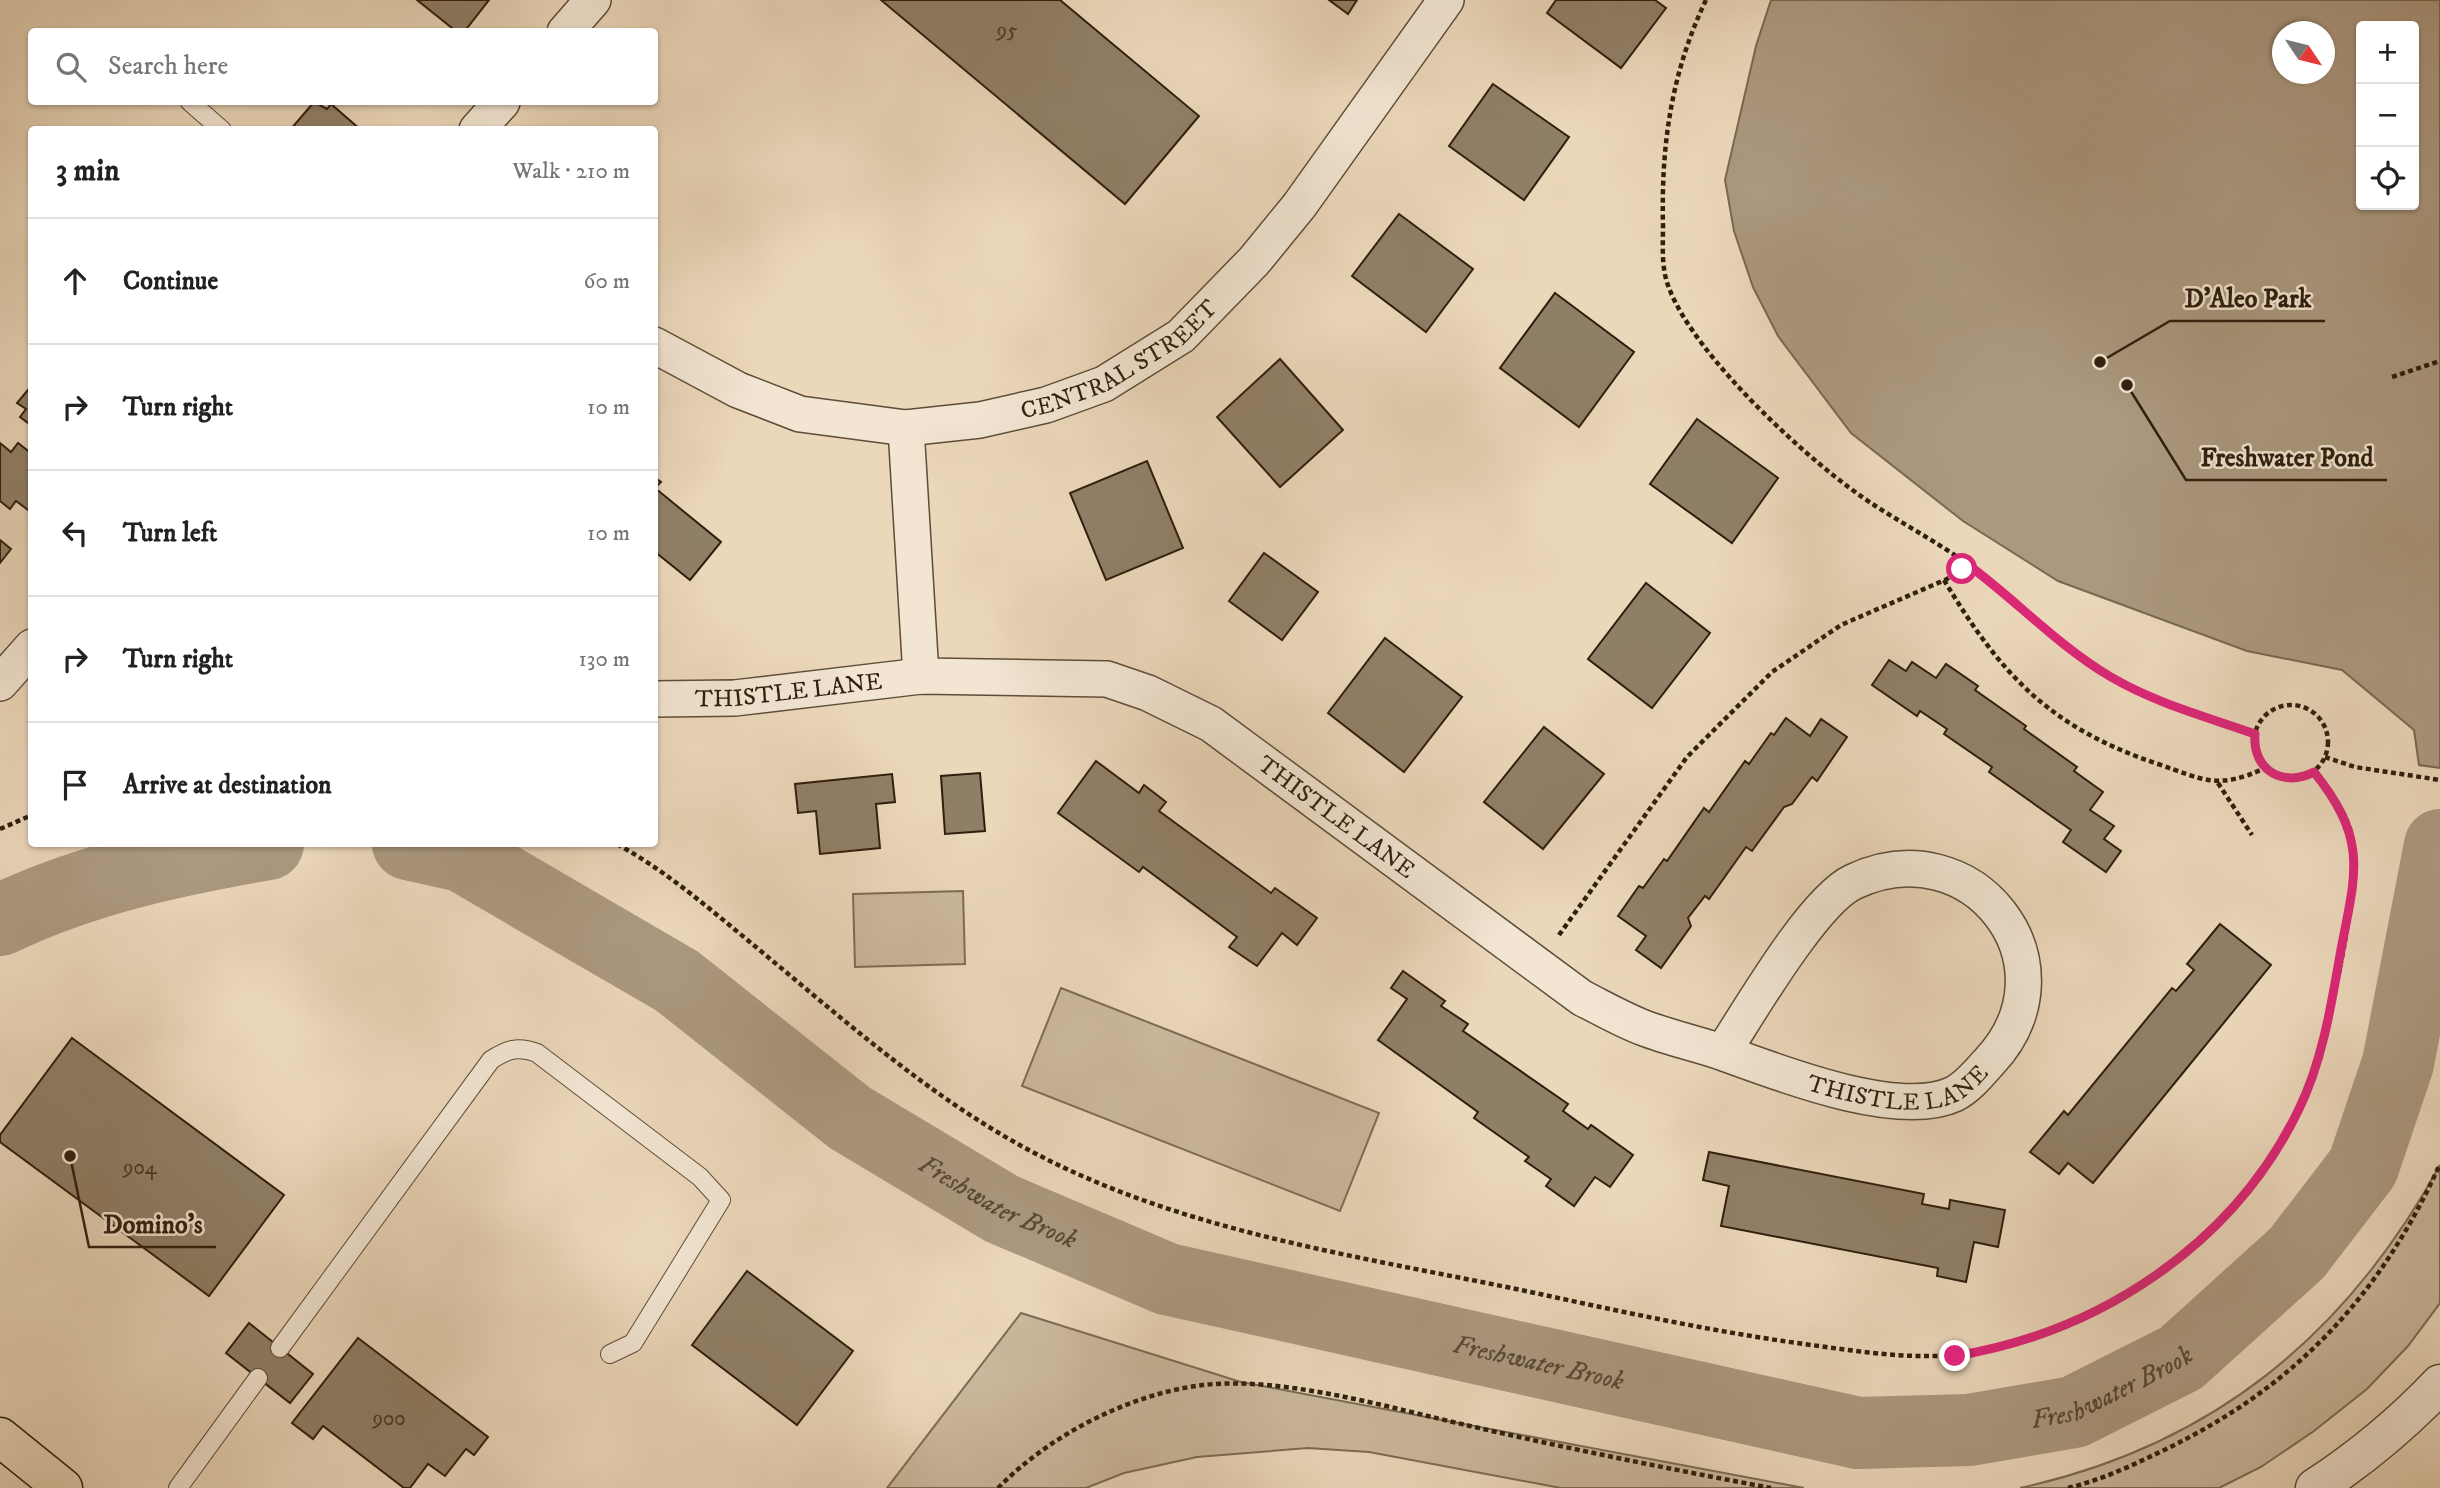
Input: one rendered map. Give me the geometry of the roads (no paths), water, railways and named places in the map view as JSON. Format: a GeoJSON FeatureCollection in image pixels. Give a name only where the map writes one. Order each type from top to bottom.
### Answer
{"type":"FeatureCollection","features":[{"type":"Feature","properties":{"kind":"main road"},"geometry":{"type":"LineString","coordinates":[[0,1437],[63,1488]]}},
{"type":"Feature","properties":{"kind":"street"},"geometry":{"type":"LineString","coordinates":[[568,28],[593,0]]}},
{"type":"Feature","properties":{"kind":"street","name":"CENTRAL STREET"},"geometry":{"type":"LineString","coordinates":[[658,347],[738,390],[800,414],[906,428],[980,420],[1046,405],[1104,384],[1181,336],[1254,261],[1299,205],[1446,0]]}},
{"type":"Feature","properties":{"kind":"street"},"geometry":{"type":"LineString","coordinates":[[481,126],[499,105]]}},
{"type":"Feature","properties":{"kind":"street"},"geometry":{"type":"LineString","coordinates":[[906,428],[921,676]]}},
{"type":"Feature","properties":{"kind":"street"},"geometry":{"type":"LineString","coordinates":[[0,683],[28,652]]}},
{"type":"Feature","properties":{"kind":"street","name":"THISTLE LANE"},"geometry":{"type":"LineString","coordinates":[[658,699],[735,698],[921,676],[1107,679],[1148,693],[1211,724],[1582,998],[1642,1027],[1723,1052],[1797,1081],[1891,1099],[1929,1100],[1954,1094],[1972,1080],[2005,1045],[2017,1025],[2024,999],[2024,970],[2017,944],[1987,897],[1948,873],[1902,870],[1852,882],[1832,897],[1789,951],[1723,1052]]}},
{"type":"Feature","properties":{"kind":"street"},"geometry":{"type":"LineString","coordinates":[[2315,1488],[2356,1462],[2413,1412],[2440,1384]]}},
{"type":"Feature","properties":{"kind":"lane"},"geometry":{"type":"LineString","coordinates":[[193,105],[217,126]]}},
{"type":"Feature","properties":{"kind":"lane"},"geometry":{"type":"LineString","coordinates":[[280,1348],[491,1060],[507,1050],[523,1048],[537,1053],[700,1177],[721,1200],[691,1253],[633,1343],[611,1354]]}},
{"type":"Feature","properties":{"kind":"lane"},"geometry":{"type":"LineString","coordinates":[[178,1488],[258,1378]]}},
{"type":"Feature","properties":{"kind":"waterway","name":"Freshwater Brook"},"geometry":{"type":"LineString","coordinates":[[422,847],[462,856],[677,981],[850,1118],[1002,1209],[1167,1279],[1858,1433],[1969,1430],[2074,1412],[2181,1358],[2297,1253],[2363,1167],[2398,1063],[2440,845]]}},
{"type":"Feature","properties":{"kind":"waterway","name":"Freshwater Brook"},"geometry":{"type":"LineString","coordinates":[[0,920],[98,882],[252,847]]}},
{"type":"Feature","properties":{"kind":"place","name":"D'Aleo Park"},"geometry":{"type":"Point","coordinates":[2100,362]}},
{"type":"Feature","properties":{"kind":"place","name":"Freshwater Pond"},"geometry":{"type":"Point","coordinates":[2127,385]}},
{"type":"Feature","properties":{"kind":"place","name":"Domino's"},"geometry":{"type":"Point","coordinates":[70,1156]}}]}
